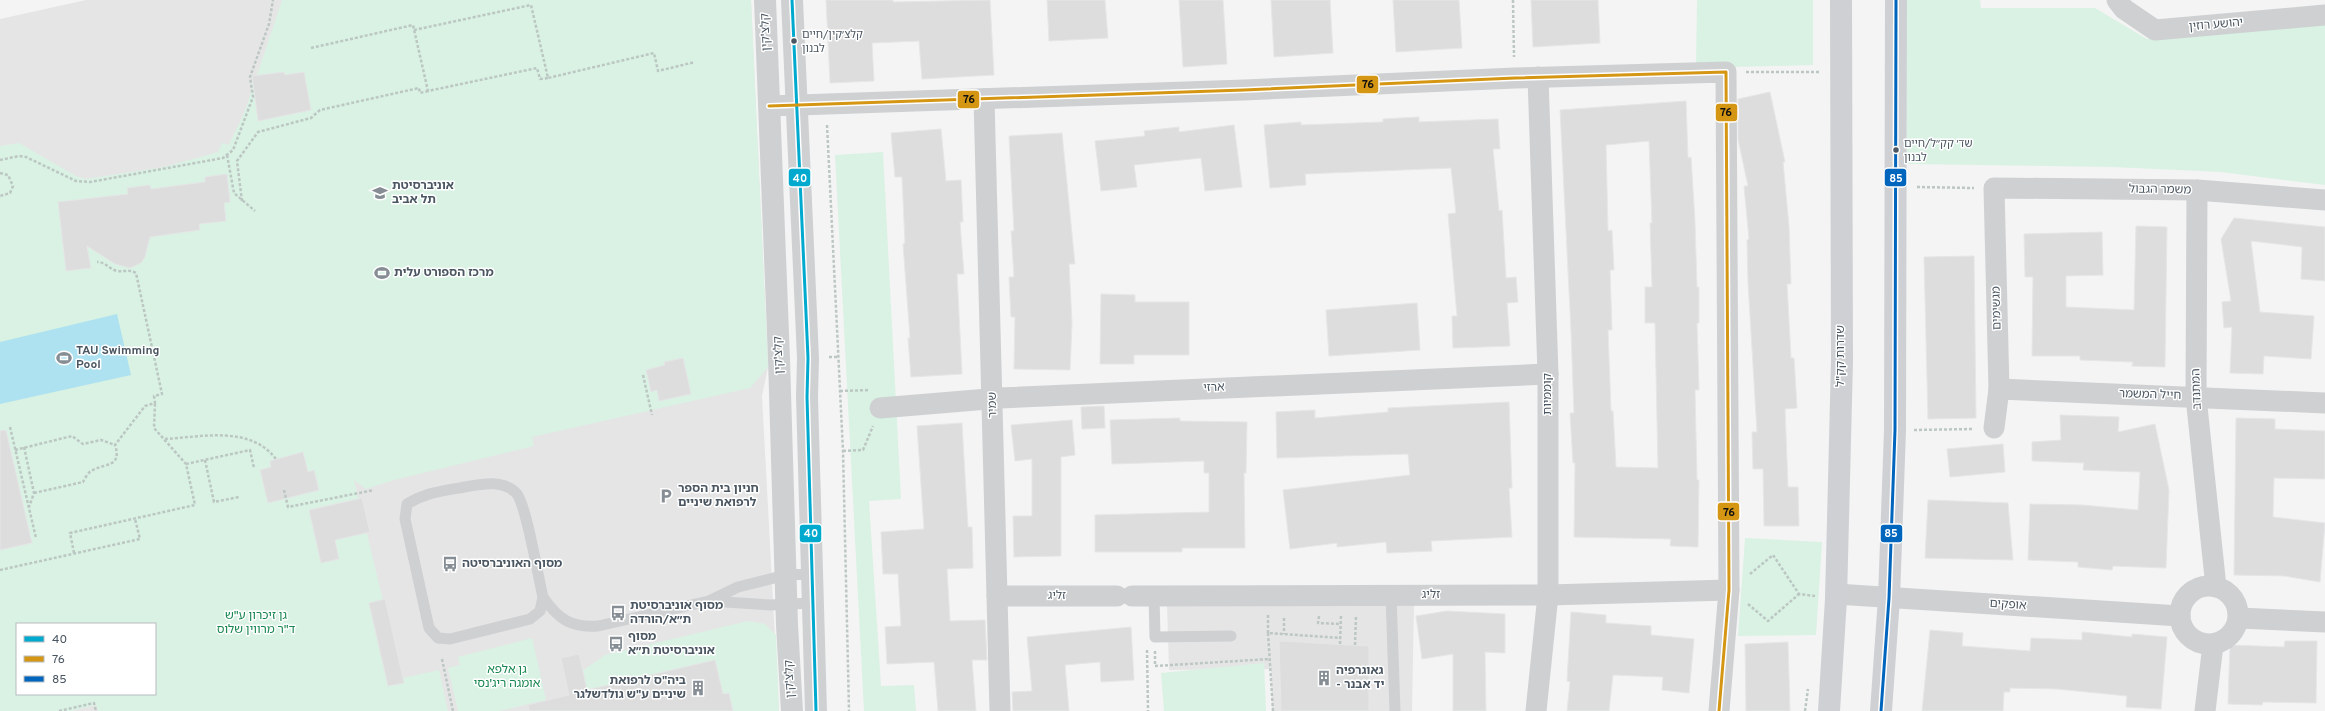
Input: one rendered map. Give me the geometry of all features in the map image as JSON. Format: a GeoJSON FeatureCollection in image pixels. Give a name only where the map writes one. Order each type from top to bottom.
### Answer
{"type":"FeatureCollection","features":[{"type":"Feature","properties":{"kind":"main road","name":"שדרות קק\"ל"},"geometry":{"type":"LineString","coordinates":[[1829,711],[1836,594],[1842,361],[1840,72],[1842,0]]}},
{"type":"Feature","properties":{"kind":"main road"},"geometry":{"type":"LineString","coordinates":[[1881,711],[1889,598],[1895,430],[1896,0]]}},
{"type":"Feature","properties":{"kind":"street","name":"קלצ'קין"},"geometry":{"type":"LineString","coordinates":[[765,0],[792,711]]}},
{"type":"Feature","properties":{"kind":"street","name":"קלצ'קין"},"geometry":{"type":"LineString","coordinates":[[792,0],[808,358],[807,396],[816,711]]}},
{"type":"Feature","properties":{"kind":"street","name":"יהושע רוזין"},"geometry":{"type":"LineString","coordinates":[[2117,0],[2124,9],[2155,30],[2325,15]]}},
{"type":"Feature","properties":{"kind":"street"},"geometry":{"type":"LineString","coordinates":[[769,106],[826,102],[984,99],[1538,77],[1726,72],[1729,590],[1719,711]]}},
{"type":"Feature","properties":{"kind":"street","name":"קוממיות"},"geometry":{"type":"LineString","coordinates":[[1536,711],[1548,595],[1548,374],[1538,77]]}},
{"type":"Feature","properties":{"kind":"street","name":"שמיר"},"geometry":{"type":"LineString","coordinates":[[984,99],[1000,711]]}},
{"type":"Feature","properties":{"kind":"street","name":"משמר הגבול"},"geometry":{"type":"LineString","coordinates":[[1994,188],[2197,190],[2325,200]]}},
{"type":"Feature","properties":{"kind":"street","name":"מגשימים"},"geometry":{"type":"LineString","coordinates":[[1994,188],[1999,389],[1994,428]]}},
{"type":"Feature","properties":{"kind":"street","name":"המתנדב"},"geometry":{"type":"LineString","coordinates":[[2197,190],[2196,397],[2216,587]]}},
{"type":"Feature","properties":{"kind":"street","name":"ארזי"},"geometry":{"type":"LineString","coordinates":[[880,408],[993,398],[1548,374]]}},
{"type":"Feature","properties":{"kind":"street","name":"חייל המשמר"},"geometry":{"type":"LineString","coordinates":[[1999,389],[2325,403]]}},
{"type":"Feature","properties":{"kind":"street"},"geometry":{"type":"LineString","coordinates":[[2207,586],[2216,587],[2230,595],[2235,601],[2239,618],[2237,626],[2230,636],[2221,643],[2212,645],[2200,643],[2190,638],[2181,624],[2181,607],[2191,592],[2207,586]]}},
{"type":"Feature","properties":{"kind":"street","name":"זליג"},"geometry":{"type":"LineString","coordinates":[[997,596],[1548,595],[1729,590]]}},
{"type":"Feature","properties":{"kind":"street","name":"אופקים"},"geometry":{"type":"LineString","coordinates":[[1836,594],[2180,616]]}},
{"type":"Feature","properties":{"kind":"street"},"geometry":{"type":"LineString","coordinates":[[2239,618],[2325,622]]}},
{"type":"Feature","properties":{"kind":"street"},"geometry":{"type":"LineString","coordinates":[[2205,711],[2212,645]]}},
{"type":"Feature","properties":{"kind":"lane"},"geometry":{"type":"LineString","coordinates":[[543,597],[540,611],[530,619],[450,639],[438,638],[429,628],[405,519],[407,504],[423,495],[488,483],[503,485],[516,494],[524,510],[543,597],[551,609],[565,620],[581,627],[598,626],[709,601],[738,587],[786,575],[813,574]]}},
{"type":"Feature","properties":{"kind":"lane"},"geometry":{"type":"LineString","coordinates":[[1391,595],[1395,711]]}},
{"type":"Feature","properties":{"kind":"lane"},"geometry":{"type":"LineString","coordinates":[[1154,596],[1155,636],[1231,636]]}},
{"type":"Feature","properties":{"kind":"lane"},"geometry":{"type":"LineString","coordinates":[[709,601],[770,605],[812,603]]}},
{"type":"Feature","properties":{"kind":"path"},"geometry":{"type":"LineString","coordinates":[[0,160],[19,156],[26,157],[76,181],[90,182],[218,160],[227,155],[233,150],[253,97],[250,77],[269,24],[272,0]]}},
{"type":"Feature","properties":{"kind":"path"},"geometry":{"type":"LineString","coordinates":[[1513,0],[1515,78]]}},
{"type":"Feature","properties":{"kind":"path"},"geometry":{"type":"LineString","coordinates":[[414,30],[531,5],[548,78]]}},
{"type":"Feature","properties":{"kind":"path"},"geometry":{"type":"LineString","coordinates":[[311,48],[413,25],[428,91]]}},
{"type":"Feature","properties":{"kind":"path"},"geometry":{"type":"LineString","coordinates":[[242,201],[237,161],[258,132],[311,118],[320,110],[419,88],[420,93],[537,68],[540,79],[548,78],[654,53],[658,71],[695,62]]}},
{"type":"Feature","properties":{"kind":"path"},"geometry":{"type":"LineString","coordinates":[[1726,72],[1840,72]]}},
{"type":"Feature","properties":{"kind":"path"},"geometry":{"type":"LineString","coordinates":[[826,102],[843,451],[850,711]]}},
{"type":"Feature","properties":{"kind":"path"},"geometry":{"type":"LineString","coordinates":[[227,155],[234,193],[255,211]]}},
{"type":"Feature","properties":{"kind":"path"},"geometry":{"type":"LineString","coordinates":[[0,173],[8,175],[13,186],[10,193],[0,196]]}},
{"type":"Feature","properties":{"kind":"path"},"geometry":{"type":"LineString","coordinates":[[1895,187],[1994,188]]}},
{"type":"Feature","properties":{"kind":"path"},"geometry":{"type":"LineString","coordinates":[[74,553],[70,533],[195,505],[186,464],[154,428],[154,396],[162,394],[136,273],[130,270],[116,271],[105,262],[97,262]]}},
{"type":"Feature","properties":{"kind":"path"},"geometry":{"type":"LineString","coordinates":[[643,375],[652,415]]}},
{"type":"Feature","properties":{"kind":"path"},"geometry":{"type":"LineString","coordinates":[[115,444],[145,406],[155,403]]}},
{"type":"Feature","properties":{"kind":"path"},"geometry":{"type":"LineString","coordinates":[[843,451],[863,450],[880,408]]}},
{"type":"Feature","properties":{"kind":"path"},"geometry":{"type":"LineString","coordinates":[[10,427],[36,538]]}},
{"type":"Feature","properties":{"kind":"path"},"geometry":{"type":"LineString","coordinates":[[1895,430],[1994,428]]}},
{"type":"Feature","properties":{"kind":"path"},"geometry":{"type":"LineString","coordinates":[[15,450],[72,436],[83,444],[101,440],[115,444]]}},
{"type":"Feature","properties":{"kind":"path"},"geometry":{"type":"LineString","coordinates":[[165,439],[226,436],[244,437],[258,444],[276,459]]}},
{"type":"Feature","properties":{"kind":"path"},"geometry":{"type":"LineString","coordinates":[[34,493],[83,482],[91,470],[111,465],[117,451],[115,444]]}},
{"type":"Feature","properties":{"kind":"path"},"geometry":{"type":"LineString","coordinates":[[24,447],[34,493],[28,507]]}},
{"type":"Feature","properties":{"kind":"path"},"geometry":{"type":"LineString","coordinates":[[186,464],[250,450],[254,468]]}},
{"type":"Feature","properties":{"kind":"path"},"geometry":{"type":"LineString","coordinates":[[205,460],[214,502],[239,497]]}},
{"type":"Feature","properties":{"kind":"path"},"geometry":{"type":"LineString","coordinates":[[284,490],[288,508],[374,490]]}},
{"type":"Feature","properties":{"kind":"path"},"geometry":{"type":"LineString","coordinates":[[0,570],[140,539],[135,519]]}},
{"type":"Feature","properties":{"kind":"path"},"geometry":{"type":"LineString","coordinates":[[1773,555],[1799,594],[1768,621],[1729,590],[1773,555]]}},
{"type":"Feature","properties":{"kind":"path"},"geometry":{"type":"LineString","coordinates":[[1355,645],[1356,595]]}},
{"type":"Feature","properties":{"kind":"path"},"geometry":{"type":"LineString","coordinates":[[1319,610],[1318,623],[1341,624]]}},
{"type":"Feature","properties":{"kind":"path"},"geometry":{"type":"LineString","coordinates":[[1340,644],[1342,611]]}},
{"type":"Feature","properties":{"kind":"path"},"geometry":{"type":"LineString","coordinates":[[1284,618],[1284,634]]}},
{"type":"Feature","properties":{"kind":"path"},"geometry":{"type":"LineString","coordinates":[[1273,711],[1268,633],[1341,638]]}},
{"type":"Feature","properties":{"kind":"path"},"geometry":{"type":"LineString","coordinates":[[1155,636],[1155,666],[1270,659]]}},
{"type":"Feature","properties":{"kind":"path"},"geometry":{"type":"LineString","coordinates":[[442,659],[453,711]]}},
{"type":"Feature","properties":{"kind":"path"},"geometry":{"type":"LineString","coordinates":[[59,711],[94,703],[96,711]]}},
{"type":"Feature","properties":{"kind":"shaded area","name":"מרכז הספורט עלית"},"geometry":{"type":"Polygon","coordinates":[[[86,0],[751,0],[768,367],[762,396],[779,711],[0,711],[0,19],[86,0]]]}},
{"type":"Feature","properties":{"kind":"shaded area"},"geometry":{"type":"Polygon","coordinates":[[[1414,603],[1412,711],[1272,711],[1271,669],[1169,670],[1167,604],[1414,603]]]}},
{"type":"Feature","properties":{"kind":"green space","name":"מרכז הספורט עלית"},"geometry":{"type":"Polygon","coordinates":[[[282,0],[751,0],[768,367],[750,388],[532,437],[534,446],[394,480],[366,489],[354,480],[403,683],[403,678],[439,670],[448,711],[98,711],[96,705],[71,711],[0,711],[0,146],[19,143],[76,176],[86,179],[164,167],[218,152],[222,143],[229,145],[241,120],[251,94],[252,76],[257,75],[282,0]]]}},
{"type":"Feature","properties":{"kind":"green space"},"geometry":{"type":"Polygon","coordinates":[[[1697,0],[1813,0],[1813,65],[1696,68],[1697,0]]]}},
{"type":"Feature","properties":{"kind":"green space"},"geometry":{"type":"Polygon","coordinates":[[[1907,0],[1980,0],[1981,8],[2095,8],[2147,39],[2325,21],[2325,185],[2221,172],[2112,167],[1907,164],[1907,0]]]}},
{"type":"Feature","properties":{"kind":"green space"},"geometry":{"type":"Polygon","coordinates":[[[883,152],[901,499],[869,501],[881,686],[914,685],[916,711],[864,711],[835,155],[883,152]]]}},
{"type":"Feature","properties":{"kind":"green space"},"geometry":{"type":"Polygon","coordinates":[[[1745,538],[1822,542],[1816,635],[1738,636],[1745,538]]]}},
{"type":"Feature","properties":{"kind":"green space"},"geometry":{"type":"Polygon","coordinates":[[[748,621],[765,624],[776,635],[779,711],[733,711],[729,693],[723,694],[715,660],[661,672],[664,683],[585,711],[581,672],[605,655],[748,621]]]}},
{"type":"Feature","properties":{"kind":"green space","name":"גן אלפא אומגה ריג'נסי"},"geometry":{"type":"Polygon","coordinates":[[[532,638],[546,700],[499,711],[458,711],[448,668],[460,665],[458,657],[532,638]]]}},
{"type":"Feature","properties":{"kind":"green space"},"geometry":{"type":"Polygon","coordinates":[[[1264,663],[1266,711],[1164,711],[1161,673],[1264,663]]]}},
{"type":"Feature","properties":{"kind":"water","name":"TAU Swimming Pool"},"geometry":{"type":"Polygon","coordinates":[[[117,314],[131,375],[0,404],[0,342],[117,314]]]}},
{"type":"Feature","properties":{"kind":"building"},"geometry":{"type":"Polygon","coordinates":[[[826,0],[893,0],[893,2],[990,0],[994,75],[922,79],[919,41],[872,43],[874,81],[830,83],[826,0]]]}},
{"type":"Feature","properties":{"kind":"building"},"geometry":{"type":"Polygon","coordinates":[[[1047,0],[1105,0],[1108,38],[1049,41],[1047,0]]]}},
{"type":"Feature","properties":{"kind":"building"},"geometry":{"type":"Polygon","coordinates":[[[1179,0],[1223,0],[1227,64],[1183,67],[1179,0]]]}},
{"type":"Feature","properties":{"kind":"building"},"geometry":{"type":"Polygon","coordinates":[[[1271,0],[1330,0],[1333,53],[1274,57],[1271,0]]]}},
{"type":"Feature","properties":{"kind":"building"},"geometry":{"type":"Polygon","coordinates":[[[1393,0],[1459,0],[1462,48],[1396,52],[1393,0]]]}},
{"type":"Feature","properties":{"kind":"building"},"geometry":{"type":"Polygon","coordinates":[[[1531,0],[1598,0],[1600,43],[1533,47],[1531,0]]]}},
{"type":"Feature","properties":{"kind":"building"},"geometry":{"type":"Polygon","coordinates":[[[284,72],[285,75],[304,72],[311,110],[258,121],[252,76],[284,72]]]}},
{"type":"Feature","properties":{"kind":"building"},"geometry":{"type":"Polygon","coordinates":[[[1770,92],[1785,162],[1783,162],[1789,226],[1791,284],[1787,284],[1791,358],[1794,358],[1797,408],[1785,409],[1788,487],[1798,487],[1799,526],[1764,526],[1763,469],[1753,469],[1752,432],[1757,432],[1748,282],[1747,240],[1749,239],[1744,186],[1748,186],[1738,139],[1738,99],[1770,92]]]}},
{"type":"Feature","properties":{"kind":"building"},"geometry":{"type":"Polygon","coordinates":[[[1686,101],[1688,158],[1691,157],[1695,222],[1697,287],[1699,287],[1699,323],[1697,323],[1699,390],[1695,390],[1697,480],[1699,480],[1698,547],[1670,546],[1671,539],[1574,537],[1575,463],[1573,463],[1570,413],[1574,413],[1560,110],[1686,101]],[[1649,141],[1606,145],[1608,231],[1612,230],[1614,270],[1610,270],[1612,330],[1608,330],[1611,411],[1613,411],[1616,467],[1658,468],[1655,323],[1645,323],[1645,287],[1652,287],[1650,223],[1652,223],[1649,141]]]}},
{"type":"Feature","properties":{"kind":"building"},"geometry":{"type":"Polygon","coordinates":[[[1419,117],[1419,122],[1498,119],[1500,149],[1493,149],[1499,211],[1502,210],[1506,278],[1516,277],[1518,302],[1507,303],[1510,346],[1453,348],[1452,316],[1457,316],[1448,214],[1456,213],[1451,168],[1305,174],[1306,185],[1270,188],[1264,125],[1301,122],[1301,125],[1383,122],[1383,119],[1419,117]]]}},
{"type":"Feature","properties":{"kind":"building"},"geometry":{"type":"Polygon","coordinates":[[[1234,125],[1242,187],[1205,191],[1201,158],[1134,165],[1137,187],[1101,191],[1095,141],[1145,136],[1144,131],[1179,127],[1179,132],[1234,125]]]}},
{"type":"Feature","properties":{"kind":"building"},"geometry":{"type":"Polygon","coordinates":[[[941,129],[946,181],[961,180],[963,222],[960,222],[964,274],[957,274],[962,374],[911,377],[908,338],[910,338],[903,244],[905,243],[902,177],[895,177],[891,133],[941,129]]]}},
{"type":"Feature","properties":{"kind":"building"},"geometry":{"type":"Polygon","coordinates":[[[1062,133],[1075,264],[1069,264],[1072,323],[1070,370],[1014,369],[1015,317],[1011,317],[1009,277],[1014,277],[1011,231],[1014,231],[1009,136],[1062,133]]]}},
{"type":"Feature","properties":{"kind":"building"},"geometry":{"type":"Polygon","coordinates":[[[227,174],[230,202],[224,203],[226,221],[199,224],[200,230],[150,237],[145,257],[141,263],[130,268],[115,264],[87,246],[91,268],[66,271],[58,202],[128,194],[127,188],[150,185],[151,189],[205,182],[205,177],[227,174]]]}},
{"type":"Feature","properties":{"kind":"building"},"geometry":{"type":"Polygon","coordinates":[[[2234,218],[2325,227],[2325,281],[2301,279],[2302,247],[2251,241],[2260,312],[2314,316],[2311,359],[2264,356],[2263,374],[2230,373],[2232,327],[2224,328],[2222,302],[2231,301],[2221,239],[2234,218]]]}},
{"type":"Feature","properties":{"kind":"building"},"geometry":{"type":"Polygon","coordinates":[[[2136,226],[2167,227],[2165,367],[2132,366],[2133,362],[2080,360],[2080,356],[2032,356],[2033,277],[2025,277],[2024,234],[2102,232],[2103,275],[2066,276],[2066,307],[2134,310],[2136,226]]]}},
{"type":"Feature","properties":{"kind":"building"},"geometry":{"type":"Polygon","coordinates":[[[1974,256],[1976,418],[1928,419],[1924,257],[1974,256]]]}},
{"type":"Feature","properties":{"kind":"building"},"geometry":{"type":"Polygon","coordinates":[[[1101,294],[1135,295],[1135,302],[1189,302],[1189,355],[1134,355],[1134,364],[1100,364],[1101,294]]]}},
{"type":"Feature","properties":{"kind":"building"},"geometry":{"type":"Polygon","coordinates":[[[1417,303],[1420,350],[1329,356],[1326,310],[1417,303]]]}},
{"type":"Feature","properties":{"kind":"building"},"geometry":{"type":"Polygon","coordinates":[[[683,358],[691,394],[659,401],[657,390],[651,392],[646,370],[665,365],[664,362],[683,358]]]}},
{"type":"Feature","properties":{"kind":"building"},"geometry":{"type":"Polygon","coordinates":[[[1509,402],[1512,488],[1509,488],[1512,537],[1431,541],[1432,551],[1387,553],[1386,542],[1337,547],[1337,543],[1290,549],[1283,490],[1410,475],[1408,454],[1277,458],[1276,412],[1315,410],[1315,418],[1388,412],[1388,408],[1509,402]]]}},
{"type":"Feature","properties":{"kind":"building"},"geometry":{"type":"Polygon","coordinates":[[[1104,406],[1105,428],[1082,429],[1081,407],[1104,406]]]}},
{"type":"Feature","properties":{"kind":"building"},"geometry":{"type":"Polygon","coordinates":[[[2060,415],[2119,417],[2118,432],[2155,424],[2169,490],[2166,568],[2113,566],[2112,570],[2078,567],[2078,562],[2028,560],[2030,504],[2083,505],[2138,510],[2140,472],[2083,470],[2084,463],[2032,461],[2032,442],[2061,440],[2060,415]]]}},
{"type":"Feature","properties":{"kind":"building"},"geometry":{"type":"Polygon","coordinates":[[[1180,418],[1180,421],[1247,422],[1246,473],[1244,473],[1245,548],[1182,548],[1182,552],[1095,552],[1095,515],[1209,512],[1209,473],[1204,473],[1204,461],[1112,464],[1110,420],[1180,418]]]}},
{"type":"Feature","properties":{"kind":"building"},"geometry":{"type":"Polygon","coordinates":[[[2236,418],[2275,419],[2275,429],[2325,431],[2325,479],[2274,478],[2273,517],[2325,523],[2320,582],[2284,576],[2234,575],[2236,418]]]}},
{"type":"Feature","properties":{"kind":"building"},"geometry":{"type":"Polygon","coordinates":[[[1072,420],[1075,455],[1061,457],[1061,556],[1014,557],[1013,516],[1032,516],[1032,459],[1015,461],[1011,425],[1072,420]]]}},
{"type":"Feature","properties":{"kind":"building"},"geometry":{"type":"Polygon","coordinates":[[[962,423],[968,527],[972,527],[973,568],[947,569],[950,621],[985,620],[987,660],[972,660],[976,711],[938,711],[934,662],[887,664],[885,627],[901,626],[898,574],[883,574],[881,532],[924,529],[917,426],[962,423]]]}},
{"type":"Feature","properties":{"kind":"building"},"geometry":{"type":"Polygon","coordinates":[[[6,430],[32,543],[0,550],[0,431],[6,430]]]}},
{"type":"Feature","properties":{"kind":"building"},"geometry":{"type":"Polygon","coordinates":[[[2003,444],[2005,472],[1950,477],[1947,449],[2003,444]]]}},
{"type":"Feature","properties":{"kind":"building"},"geometry":{"type":"Polygon","coordinates":[[[303,452],[308,472],[314,470],[319,490],[268,503],[260,470],[271,467],[270,461],[303,452]]]}},
{"type":"Feature","properties":{"kind":"building"},"geometry":{"type":"Polygon","coordinates":[[[362,498],[370,532],[335,540],[339,559],[321,563],[309,510],[362,498]]]}},
{"type":"Feature","properties":{"kind":"building"},"geometry":{"type":"Polygon","coordinates":[[[1928,500],[2008,503],[2013,560],[1925,558],[1928,500]]]}},
{"type":"Feature","properties":{"kind":"building"},"geometry":{"type":"Polygon","coordinates":[[[385,599],[404,683],[388,686],[369,603],[385,599]]]}},
{"type":"Feature","properties":{"kind":"building"},"geometry":{"type":"Polygon","coordinates":[[[1447,611],[1505,614],[1505,653],[1485,652],[1486,711],[1453,711],[1453,654],[1422,659],[1416,616],[1447,611]]]}},
{"type":"Feature","properties":{"kind":"building"},"geometry":{"type":"Polygon","coordinates":[[[1571,612],[1606,615],[1606,623],[1651,626],[1651,635],[1694,639],[1689,693],[1662,690],[1663,677],[1613,675],[1609,711],[1567,711],[1570,682],[1567,681],[1571,612]]]}},
{"type":"Feature","properties":{"kind":"building"},"geometry":{"type":"Polygon","coordinates":[[[1131,627],[1134,680],[1101,682],[1100,662],[1065,665],[1069,711],[1013,711],[1012,692],[1032,691],[1027,637],[1131,627]]]}},
{"type":"Feature","properties":{"kind":"building"},"geometry":{"type":"Polygon","coordinates":[[[1930,630],[1963,633],[1962,646],[2030,651],[2031,638],[2082,640],[2082,632],[2132,637],[2132,634],[2167,637],[2161,709],[2126,707],[2127,696],[2057,689],[2010,688],[2010,692],[2004,692],[2003,711],[1922,711],[1930,630]]]}},
{"type":"Feature","properties":{"kind":"building","name":"גאוגרפיה - יד אבנר"},"geometry":{"type":"Polygon","coordinates":[[[1279,641],[1369,646],[1369,711],[1281,711],[1279,641]]]}},
{"type":"Feature","properties":{"kind":"building"},"geometry":{"type":"Polygon","coordinates":[[[2285,641],[2317,641],[2316,703],[2263,702],[2262,705],[2228,704],[2230,645],[2284,647],[2285,641]]]}},
{"type":"Feature","properties":{"kind":"building"},"geometry":{"type":"Polygon","coordinates":[[[1788,642],[1790,711],[1746,711],[1745,644],[1788,642]]]}},
{"type":"Feature","properties":{"kind":"building"},"geometry":{"type":"Polygon","coordinates":[[[579,654],[587,690],[715,660],[723,694],[729,693],[733,711],[529,711],[528,705],[569,695],[561,658],[579,654]]]}},
{"type":"Feature","properties":{"kind":"transit line","name":"40"},"geometry":{"type":"LineString","coordinates":[[792,0],[808,358],[807,397],[816,711]]}},
{"type":"Feature","properties":{"kind":"transit line","name":"85"},"geometry":{"type":"LineString","coordinates":[[1881,711],[1889,598],[1895,430],[1896,0]]}},
{"type":"Feature","properties":{"kind":"transit line","name":"76"},"geometry":{"type":"LineString","coordinates":[[769,106],[1244,90],[1515,78],[1726,72],[1729,590],[1719,711]]}},
{"type":"Feature","properties":{"kind":"place","name":"קלצ׳קין/חיים לבנון"},"geometry":{"type":"Point","coordinates":[794,41]}},
{"type":"Feature","properties":{"kind":"place","name":"שד׳ קק״ל/חיים לבנון"},"geometry":{"type":"Point","coordinates":[1896,150]}},
{"type":"Feature","properties":{"kind":"place","name":"אוניברסיטת תל אביב"},"geometry":{"type":"Point","coordinates":[380,193]}},
{"type":"Feature","properties":{"kind":"place","name":"מרכז הספורט עלית"},"geometry":{"type":"Point","coordinates":[382,273]}},
{"type":"Feature","properties":{"kind":"place","name":"TAU Swimming Pool"},"geometry":{"type":"Point","coordinates":[64,358]}},
{"type":"Feature","properties":{"kind":"place","name":"חניון בית הספר לרפואת שיניים"},"geometry":{"type":"Point","coordinates":[666,496]}},
{"type":"Feature","properties":{"kind":"place","name":"מסוף האוניברסיטה"},"geometry":{"type":"Point","coordinates":[450,564]}},
{"type":"Feature","properties":{"kind":"place","name":"מסוף אוניברסיטת ת״א/הורדה"},"geometry":{"type":"Point","coordinates":[618,613]}},
{"type":"Feature","properties":{"kind":"place","name":"מסוף אוניברסיטת ת״א"},"geometry":{"type":"Point","coordinates":[616,644]}},
{"type":"Feature","properties":{"kind":"place","name":"גאוגרפיה - יד אבנר"},"geometry":{"type":"Point","coordinates":[1324,678]}},
{"type":"Feature","properties":{"kind":"place","name":"ביה\"ס לרפואת שיניים ע\"ש גולדשלגר"},"geometry":{"type":"Point","coordinates":[698,688]}},
{"type":"Feature","properties":{"kind":"park label","name":"גן זיכרון ע\"ש ד\"ר מרווין שלוס"},"geometry":{"type":"Point","coordinates":[256,623]}}]}
